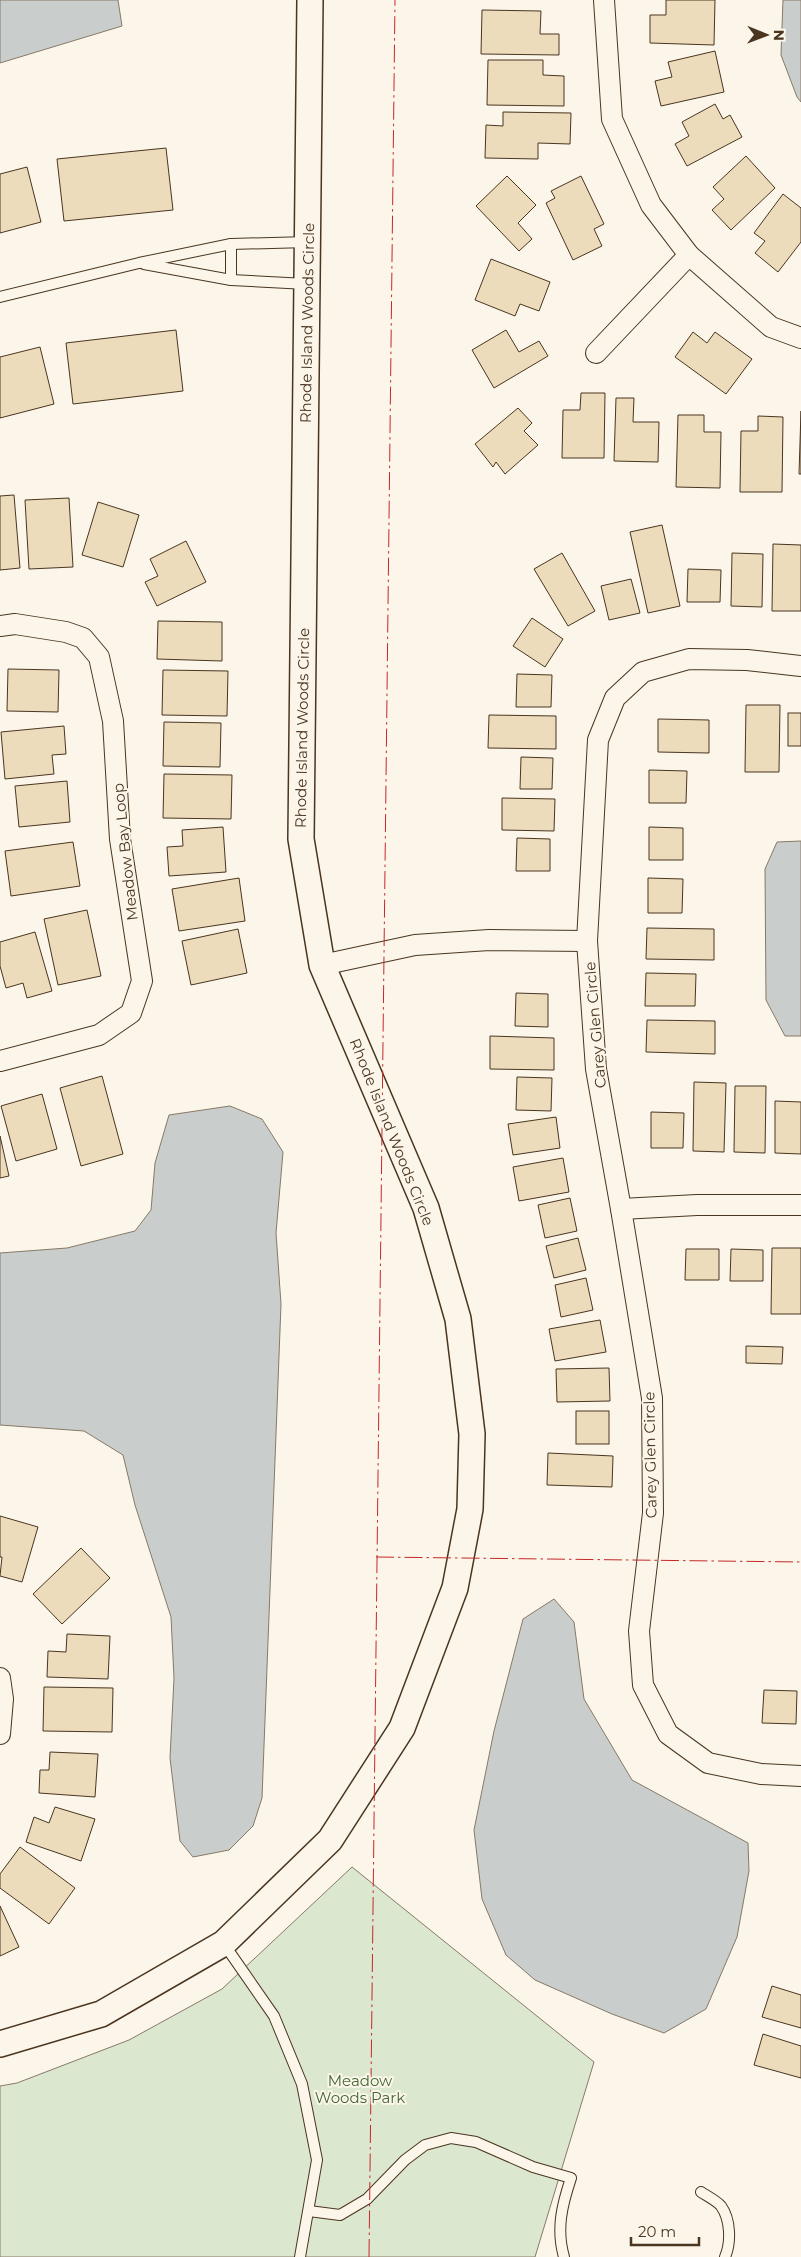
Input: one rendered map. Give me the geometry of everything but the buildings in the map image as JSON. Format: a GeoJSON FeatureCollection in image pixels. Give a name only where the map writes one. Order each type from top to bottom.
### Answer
{"type":"FeatureCollection","features":[{"type":"Feature","properties":{"kind":"street","name":"Rhode Island Woods Circle"},"geometry":{"type":"LineString","coordinates":[[0,2044],[100,2014],[224,1943],[330,1840],[402,1728],[455,1588],[470,1509],[472,1434],[458,1319],[426,1208],[322,965],[301,839],[309,242],[310,0]]}},
{"type":"Feature","properties":{"kind":"street"},"geometry":{"type":"LineString","coordinates":[[604,0],[612,119],[651,205],[689,255],[771,327],[801,338]]}},
{"type":"Feature","properties":{"kind":"street"},"geometry":{"type":"LineString","coordinates":[[596,352],[689,255]]}},
{"type":"Feature","properties":{"kind":"street","name":"Meadow Bay Loop"},"geometry":{"type":"LineString","coordinates":[[0,626],[15,624],[66,632],[82,638],[99,658],[114,721],[120,840],[142,981],[131,1013],[99,1035],[0,1061]]}},
{"type":"Feature","properties":{"kind":"street","name":"Carey Glen Circle"},"geometry":{"type":"LineString","coordinates":[[801,666],[747,660],[689,659],[643,672],[615,698],[598,740],[587,941],[596,1069],[652,1398],[653,1512],[639,1631],[643,1686],[668,1734],[708,1763],[761,1774],[801,1776]]}},
{"type":"Feature","properties":{"kind":"street","name":"Carey Glen Circle"},"geometry":{"type":"LineString","coordinates":[[322,965],[415,945],[489,940],[587,941]]}},
{"type":"Feature","properties":{"kind":"street"},"geometry":{"type":"LineString","coordinates":[[621,1209],[697,1205],[801,1205]]}},
{"type":"Feature","properties":{"kind":"street"},"geometry":{"type":"LineString","coordinates":[[0,1678],[3,1699],[0,1734]]}},
{"type":"Feature","properties":{"kind":"lane"},"geometry":{"type":"LineString","coordinates":[[0,296],[138,263],[231,244],[309,242]]}},
{"type":"Feature","properties":{"kind":"lane"},"geometry":{"type":"LineString","coordinates":[[231,244],[231,280]]}},
{"type":"Feature","properties":{"kind":"lane"},"geometry":{"type":"LineString","coordinates":[[138,263],[231,280],[307,284]]}},
{"type":"Feature","properties":{"kind":"lane"},"geometry":{"type":"LineString","coordinates":[[224,1943],[274,2016],[302,2084],[317,2160],[300,2257]]}},
{"type":"Feature","properties":{"kind":"lane"},"geometry":{"type":"LineString","coordinates":[[309,2211],[340,2215],[367,2199],[405,2160],[425,2145],[451,2138],[476,2142],[533,2167],[571,2178],[561,2208],[559,2240],[564,2257]]}},
{"type":"Feature","properties":{"kind":"lane"},"geometry":{"type":"LineString","coordinates":[[701,2192],[721,2206],[728,2226],[729,2247],[724,2257]]}},
{"type":"Feature","properties":{"kind":"green space","name":"Meadow Woods Park"},"geometry":{"type":"Polygon","coordinates":[[[352,1867],[594,2062],[535,2257],[0,2257],[0,2086],[17,2083],[129,2040],[222,1989],[352,1867]]]}},
{"type":"Feature","properties":{"kind":"shaded area"},"geometry":{"type":"Polygon","coordinates":[[[0,0],[118,0],[122,26],[0,63],[0,0]]]}},
{"type":"Feature","properties":{"kind":"shaded area"},"geometry":{"type":"Polygon","coordinates":[[[783,0],[801,0],[801,102],[797,97],[781,55],[783,0]]]}},
{"type":"Feature","properties":{"kind":"shaded area"},"geometry":{"type":"Polygon","coordinates":[[[801,841],[801,1036],[785,1036],[766,1000],[765,869],[777,842],[801,841]]]}},
{"type":"Feature","properties":{"kind":"shaded area"},"geometry":{"type":"Polygon","coordinates":[[[230,1106],[262,1119],[283,1152],[276,1233],[281,1304],[262,1798],[253,1826],[229,1850],[193,1857],[180,1841],[170,1758],[174,1678],[171,1617],[135,1505],[123,1455],[84,1431],[0,1425],[0,1253],[67,1248],[135,1231],[151,1210],[155,1163],[169,1115],[230,1106]]]}},
{"type":"Feature","properties":{"kind":"shaded area"},"geometry":{"type":"Polygon","coordinates":[[[554,1599],[574,1622],[584,1699],[632,1780],[748,1843],[749,1871],[737,1937],[706,2009],[664,2033],[612,2014],[535,1980],[506,1955],[482,1899],[474,1830],[494,1731],[523,1619],[554,1599]]]}},
{"type":"Feature","properties":{"kind":"power"},"geometry":{"type":"LineString","coordinates":[[369,2257],[395,0]]}},
{"type":"Feature","properties":{"kind":"power"},"geometry":{"type":"LineString","coordinates":[[376,1557],[801,1562]]}}]}
